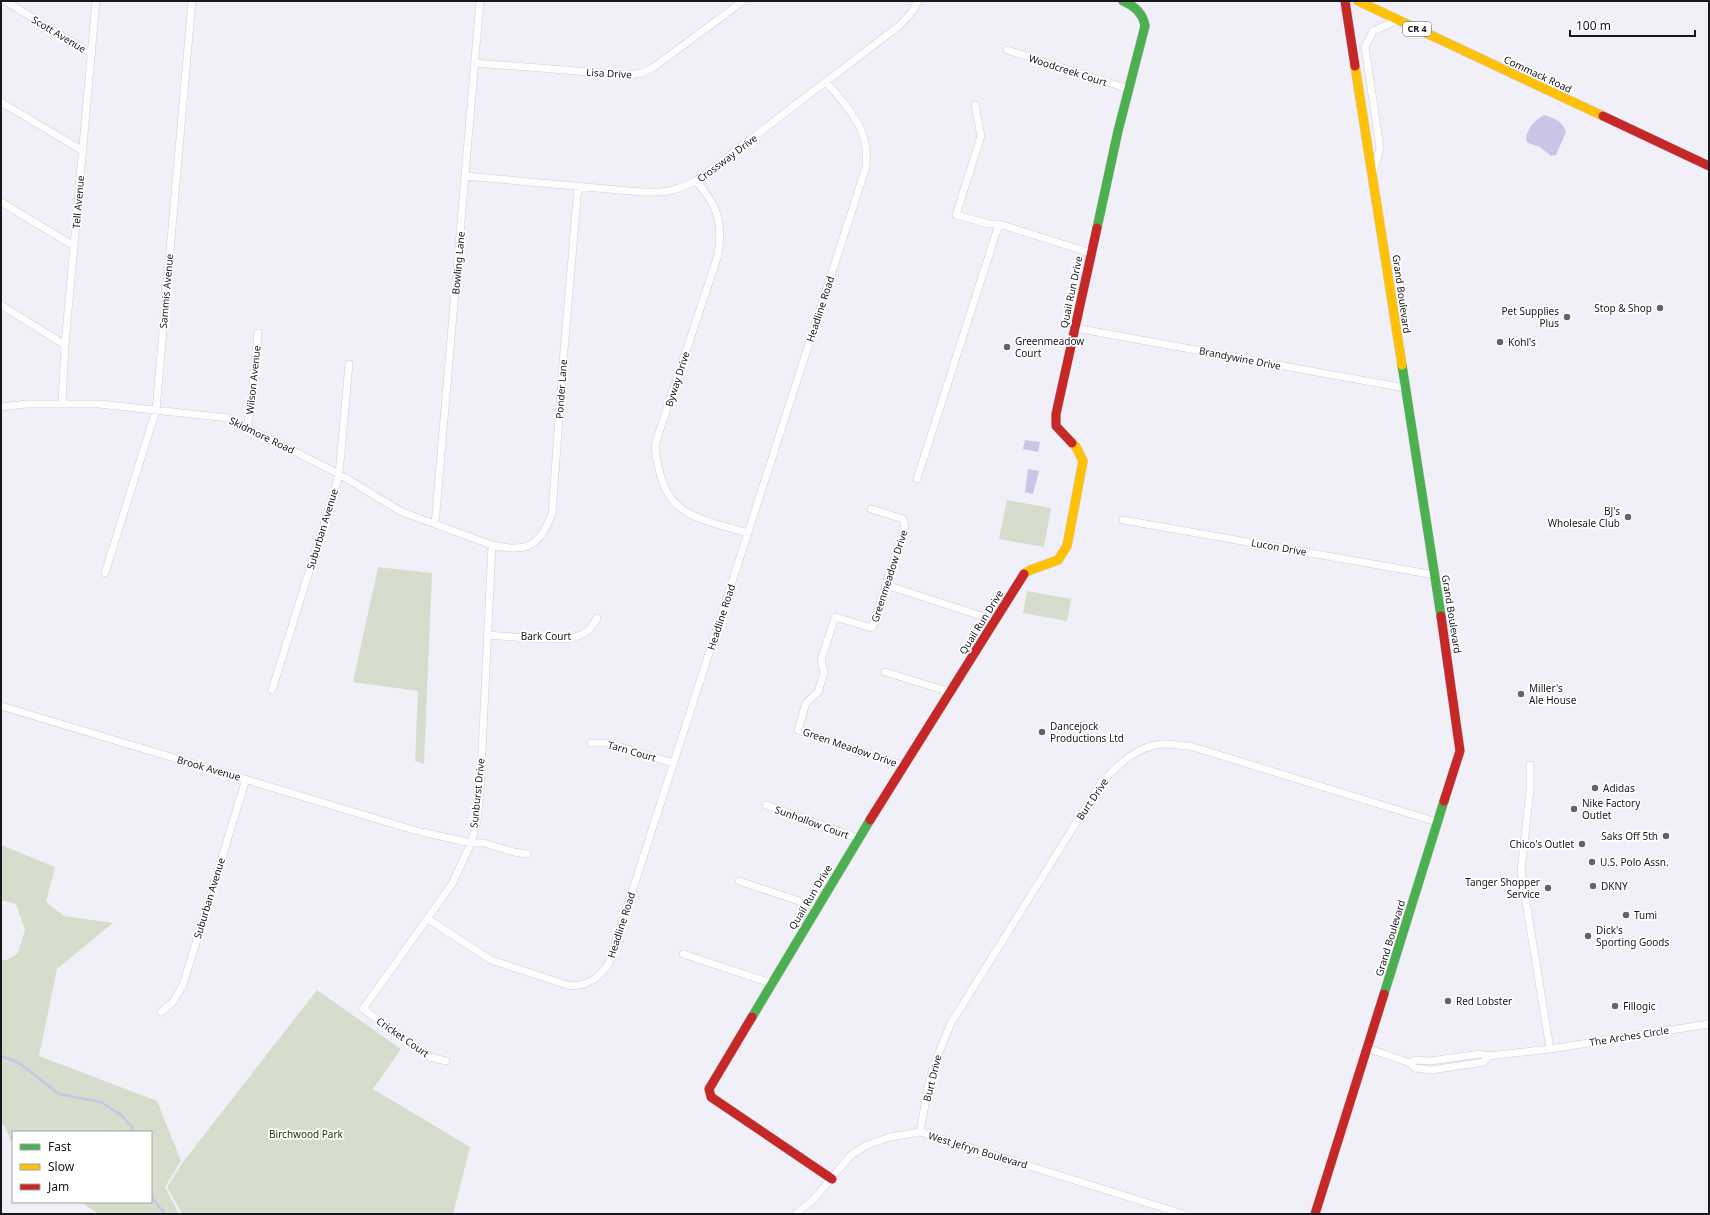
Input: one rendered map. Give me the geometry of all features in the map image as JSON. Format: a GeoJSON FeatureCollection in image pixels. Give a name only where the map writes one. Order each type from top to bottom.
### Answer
{"type":"FeatureCollection","features":[{"type":"Feature","properties":{"kind":"street","name":"Scott Avenue"},"geometry":{"type":"LineString","coordinates":[[5,1],[92,54]]}},
{"type":"Feature","properties":{"kind":"street","name":"Tell Avenue"},"geometry":{"type":"LineString","coordinates":[[62,403],[65,345],[96,1]]}},
{"type":"Feature","properties":{"kind":"street","name":"Sammis Avenue"},"geometry":{"type":"LineString","coordinates":[[105,573],[156,410],[192,1]]}},
{"type":"Feature","properties":{"kind":"street","name":"Bowling Lane"},"geometry":{"type":"LineString","coordinates":[[435,524],[476,63],[480,1]]}},
{"type":"Feature","properties":{"kind":"street","name":"Lisa Drive"},"geometry":{"type":"LineString","coordinates":[[476,63],[627,75],[642,73],[654,67],[742,1]]}},
{"type":"Feature","properties":{"kind":"street","name":"Crossway Drive"},"geometry":{"type":"LineString","coordinates":[[465,176],[661,193],[676,190],[696,182],[900,25],[912,12],[918,1]]}},
{"type":"Feature","properties":{"kind":"street","name":"Quail Run Drive"},"geometry":{"type":"LineString","coordinates":[[832,1180],[711,1097],[709,1089],[858,838],[905,766],[1023,575],[1030,570],[1058,560],[1063,556],[1068,546],[1083,462],[1076,446],[1056,426],[1055,420],[1091,253],[1145,26],[1144,17],[1140,12],[1134,6],[1123,1]]}},
{"type":"Feature","properties":{"kind":"street","name":"Grand Boulevard"},"geometry":{"type":"LineString","coordinates":[[1315,1214],[1460,752],[1435,575],[1345,1]]}},
{"type":"Feature","properties":{"kind":"street","name":"Commack Road"},"geometry":{"type":"LineString","coordinates":[[1358,1],[1709,166]]}},
{"type":"Feature","properties":{"kind":"street"},"geometry":{"type":"LineString","coordinates":[[1373,173],[1380,148],[1365,47],[1373,31],[1398,20]]}},
{"type":"Feature","properties":{"kind":"street","name":"Woodcreek Court"},"geometry":{"type":"LineString","coordinates":[[1007,50],[1129,89]]}},
{"type":"Feature","properties":{"kind":"street","name":"Headline Road"},"geometry":{"type":"LineString","coordinates":[[428,919],[491,960],[570,986],[582,985],[600,975],[609,962],[622,926],[673,763],[866,167],[866,147],[861,129],[845,104],[826,82]]}},
{"type":"Feature","properties":{"kind":"street"},"geometry":{"type":"LineString","coordinates":[[1,102],[83,151]]}},
{"type":"Feature","properties":{"kind":"street"},"geometry":{"type":"LineString","coordinates":[[975,105],[981,136],[956,215],[989,224],[999,224],[1091,253]]}},
{"type":"Feature","properties":{"kind":"street","name":"Byway Drive"},"geometry":{"type":"LineString","coordinates":[[696,182],[708,195],[716,209],[720,240],[718,255],[655,445],[657,468],[666,491],[680,509],[695,518],[748,534]]}},
{"type":"Feature","properties":{"kind":"street","name":"Ponder Lane"},"geometry":{"type":"LineString","coordinates":[[435,524],[492,545],[507,548],[521,548],[534,543],[545,533],[552,514],[578,186]]}},
{"type":"Feature","properties":{"kind":"street"},"geometry":{"type":"LineString","coordinates":[[1,202],[74,246]]}},
{"type":"Feature","properties":{"kind":"street"},"geometry":{"type":"LineString","coordinates":[[917,478],[999,224]]}},
{"type":"Feature","properties":{"kind":"street"},"geometry":{"type":"LineString","coordinates":[[1,305],[65,345]]}},
{"type":"Feature","properties":{"kind":"street","name":"Brandywine Drive"},"geometry":{"type":"LineString","coordinates":[[1075,328],[1405,388]]}},
{"type":"Feature","properties":{"kind":"street","name":"Wilson Avenue"},"geometry":{"type":"LineString","coordinates":[[247,426],[251,409],[258,333]]}},
{"type":"Feature","properties":{"kind":"street","name":"Suburban Avenue"},"geometry":{"type":"LineString","coordinates":[[272,690],[339,474],[349,364]]}},
{"type":"Feature","properties":{"kind":"street","name":"Skidmore Road"},"geometry":{"type":"LineString","coordinates":[[1,407],[27,404],[99,404],[228,418],[247,426],[339,474],[402,512],[435,524]]}},
{"type":"Feature","properties":{"kind":"street","name":"Greenmeadow Drive"},"geometry":{"type":"LineString","coordinates":[[835,617],[872,628],[905,526],[903,519],[871,508]]}},
{"type":"Feature","properties":{"kind":"street","name":"Lucon Drive"},"geometry":{"type":"LineString","coordinates":[[1123,520],[1435,575]]}},
{"type":"Feature","properties":{"kind":"street","name":"Sunburst Drive"},"geometry":{"type":"LineString","coordinates":[[363,1009],[452,884],[471,843],[477,821],[480,792],[492,545]]}},
{"type":"Feature","properties":{"kind":"street"},"geometry":{"type":"LineString","coordinates":[[886,585],[994,620]]}},
{"type":"Feature","properties":{"kind":"street","name":"Green Meadow Drive"},"geometry":{"type":"LineString","coordinates":[[835,617],[821,660],[824,673],[818,692],[806,704],[798,730],[905,766]]}},
{"type":"Feature","properties":{"kind":"street","name":"Bark Court"},"geometry":{"type":"LineString","coordinates":[[487,634],[542,638],[577,637],[591,629],[598,618]]}},
{"type":"Feature","properties":{"kind":"street"},"geometry":{"type":"LineString","coordinates":[[885,672],[950,692]]}},
{"type":"Feature","properties":{"kind":"street","name":"Brook Avenue"},"geometry":{"type":"LineString","coordinates":[[1,706],[246,778],[420,832],[471,843],[484,843],[514,852],[527,854]]}},
{"type":"Feature","properties":{"kind":"street","name":"Tarn Court"},"geometry":{"type":"LineString","coordinates":[[591,743],[608,743],[673,763]]}},
{"type":"Feature","properties":{"kind":"street","name":"Burt Drive"},"geometry":{"type":"LineString","coordinates":[[920,1132],[929,1082],[936,1057],[951,1023],[1101,783],[1120,762],[1141,748],[1165,744],[1190,746],[1437,822]]}},
{"type":"Feature","properties":{"kind":"street"},"geometry":{"type":"LineString","coordinates":[[1530,765],[1530,790],[1521,871],[1550,1049]]}},
{"type":"Feature","properties":{"kind":"street","name":"Suburban Avenue"},"geometry":{"type":"LineString","coordinates":[[161,1012],[173,1002],[183,985],[246,778]]}},
{"type":"Feature","properties":{"kind":"street","name":"Sunhollow Court"},"geometry":{"type":"LineString","coordinates":[[766,805],[858,838]]}},
{"type":"Feature","properties":{"kind":"street"},"geometry":{"type":"LineString","coordinates":[[739,881],[818,907]]}},
{"type":"Feature","properties":{"kind":"street"},"geometry":{"type":"LineString","coordinates":[[683,954],[771,983]]}},
{"type":"Feature","properties":{"kind":"street","name":"Cricket Court"},"geometry":{"type":"LineString","coordinates":[[363,1009],[430,1057],[446,1061]]}},
{"type":"Feature","properties":{"kind":"street","name":"The Arches Circle"},"geometry":{"type":"LineString","coordinates":[[1367,1048],[1410,1063],[1415,1068],[1432,1070],[1484,1062],[1488,1056],[1550,1049],[1709,1024]]}},
{"type":"Feature","properties":{"kind":"street","name":"West Jefryn Boulevard"},"geometry":{"type":"LineString","coordinates":[[796,1214],[814,1199],[832,1180],[851,1155],[866,1145],[890,1137],[920,1132],[1183,1214]]}},
{"type":"Feature","properties":{"kind":"green space"},"geometry":{"type":"Polygon","coordinates":[[[1007,500],[1051,508],[1044,547],[999,539],[1007,500]]]}},
{"type":"Feature","properties":{"kind":"green space"},"geometry":{"type":"Polygon","coordinates":[[[378,567],[432,573],[424,764],[415,761],[418,691],[353,682],[378,567]]]}},
{"type":"Feature","properties":{"kind":"green space"},"geometry":{"type":"Polygon","coordinates":[[[1027,591],[1071,599],[1067,621],[1023,613],[1027,591]]]}},
{"type":"Feature","properties":{"kind":"green space"},"geometry":{"type":"Polygon","coordinates":[[[1,845],[55,867],[46,902],[64,916],[113,923],[57,969],[39,1056],[157,1101],[181,1161],[165,1187],[179,1214],[99,1214],[82,1203],[152,1203],[152,1131],[12,1131],[12,1143],[4,1125],[1,1123],[1,960],[7,960],[18,953],[25,930],[16,904],[1,900],[1,845]]]}},
{"type":"Feature","properties":{"kind":"green space","name":"Birchwood Park"},"geometry":{"type":"Polygon","coordinates":[[[317,990],[401,1049],[373,1089],[470,1147],[453,1214],[182,1214],[167,1187],[183,1162],[317,990]]]}},
{"type":"Feature","properties":{"kind":"shaded area"},"geometry":{"type":"Polygon","coordinates":[[[1544,115],[1554,119],[1565,128],[1566,132],[1556,155],[1551,156],[1540,147],[1528,143],[1526,140],[1532,125],[1544,115]]]}},
{"type":"Feature","properties":{"kind":"shaded area"},"geometry":{"type":"Polygon","coordinates":[[[1025,440],[1040,442],[1038,452],[1023,449],[1025,440]]]}},
{"type":"Feature","properties":{"kind":"shaded area"},"geometry":{"type":"Polygon","coordinates":[[[1028,469],[1039,471],[1033,494],[1025,492],[1028,469]]]}},
{"type":"Feature","properties":{"kind":"waterway"},"geometry":{"type":"LineString","coordinates":[[1,1056],[19,1063],[59,1094],[101,1102],[121,1115],[132,1127],[133,1131]]}},
{"type":"Feature","properties":{"kind":"waterway"},"geometry":{"type":"LineString","coordinates":[[152,1197],[165,1214]]}},
{"type":"Feature","properties":{"kind":"traffic: fast"},"geometry":{"type":"LineString","coordinates":[[1097,228],[1118,131],[1145,26],[1138,10],[1123,1]]}},
{"type":"Feature","properties":{"kind":"traffic: fast"},"geometry":{"type":"LineString","coordinates":[[1402,365],[1441,616]]}},
{"type":"Feature","properties":{"kind":"traffic: fast"},"geometry":{"type":"LineString","coordinates":[[1384,994],[1444,801]]}},
{"type":"Feature","properties":{"kind":"traffic: fast"},"geometry":{"type":"LineString","coordinates":[[752,1017],[870,820]]}},
{"type":"Feature","properties":{"kind":"traffic: slow"},"geometry":{"type":"LineString","coordinates":[[1358,1],[1603,116]]}},
{"type":"Feature","properties":{"kind":"traffic: slow"},"geometry":{"type":"LineString","coordinates":[[1355,66],[1402,365]]}},
{"type":"Feature","properties":{"kind":"traffic: slow"},"geometry":{"type":"LineString","coordinates":[[1024,574],[1030,570],[1058,560],[1067,546],[1083,461],[1076,447],[1072,443]]}},
{"type":"Feature","properties":{"kind":"traffic: jam"},"geometry":{"type":"LineString","coordinates":[[1345,1],[1355,66]]}},
{"type":"Feature","properties":{"kind":"traffic: jam"},"geometry":{"type":"LineString","coordinates":[[1603,116],[1709,166]]}},
{"type":"Feature","properties":{"kind":"traffic: jam"},"geometry":{"type":"LineString","coordinates":[[1072,443],[1056,426],[1056,414],[1097,228]]}},
{"type":"Feature","properties":{"kind":"traffic: jam"},"geometry":{"type":"LineString","coordinates":[[870,820],[1024,574]]}},
{"type":"Feature","properties":{"kind":"traffic: jam"},"geometry":{"type":"LineString","coordinates":[[1441,616],[1460,751],[1444,801]]}},
{"type":"Feature","properties":{"kind":"traffic: jam"},"geometry":{"type":"LineString","coordinates":[[1315,1214],[1384,994]]}},
{"type":"Feature","properties":{"kind":"traffic: jam"},"geometry":{"type":"LineString","coordinates":[[752,1017],[709,1089],[711,1097],[832,1179]]}},
{"type":"Feature","properties":{"kind":"place","name":"Stop & Shop"},"geometry":{"type":"Point","coordinates":[1660,308]}},
{"type":"Feature","properties":{"kind":"place","name":"Pet Supplies Plus"},"geometry":{"type":"Point","coordinates":[1567,317]}},
{"type":"Feature","properties":{"kind":"place","name":"Kohl's"},"geometry":{"type":"Point","coordinates":[1500,342]}},
{"type":"Feature","properties":{"kind":"place","name":"Greenmeadow Court"},"geometry":{"type":"Point","coordinates":[1007,347]}},
{"type":"Feature","properties":{"kind":"place","name":"BJ's Wholesale Club"},"geometry":{"type":"Point","coordinates":[1628,517]}},
{"type":"Feature","properties":{"kind":"place","name":"Miller's Ale House"},"geometry":{"type":"Point","coordinates":[1521,694]}},
{"type":"Feature","properties":{"kind":"place","name":"Dancejock Productions Ltd"},"geometry":{"type":"Point","coordinates":[1042,732]}},
{"type":"Feature","properties":{"kind":"place","name":"Adidas"},"geometry":{"type":"Point","coordinates":[1595,788]}},
{"type":"Feature","properties":{"kind":"place","name":"Nike Factory Outlet"},"geometry":{"type":"Point","coordinates":[1574,809]}},
{"type":"Feature","properties":{"kind":"place","name":"Saks Off 5th"},"geometry":{"type":"Point","coordinates":[1666,836]}},
{"type":"Feature","properties":{"kind":"place","name":"Chico's Outlet"},"geometry":{"type":"Point","coordinates":[1582,844]}},
{"type":"Feature","properties":{"kind":"place","name":"U.S. Polo Assn."},"geometry":{"type":"Point","coordinates":[1592,862]}},
{"type":"Feature","properties":{"kind":"place","name":"DKNY"},"geometry":{"type":"Point","coordinates":[1593,886]}},
{"type":"Feature","properties":{"kind":"place","name":"Tanger Shopper Service"},"geometry":{"type":"Point","coordinates":[1548,888]}},
{"type":"Feature","properties":{"kind":"place","name":"Tumi"},"geometry":{"type":"Point","coordinates":[1626,915]}},
{"type":"Feature","properties":{"kind":"place","name":"Dick's Sporting Goods"},"geometry":{"type":"Point","coordinates":[1588,936]}},
{"type":"Feature","properties":{"kind":"place","name":"Red Lobster"},"geometry":{"type":"Point","coordinates":[1448,1001]}},
{"type":"Feature","properties":{"kind":"place","name":"Fillogic"},"geometry":{"type":"Point","coordinates":[1615,1006]}}]}
